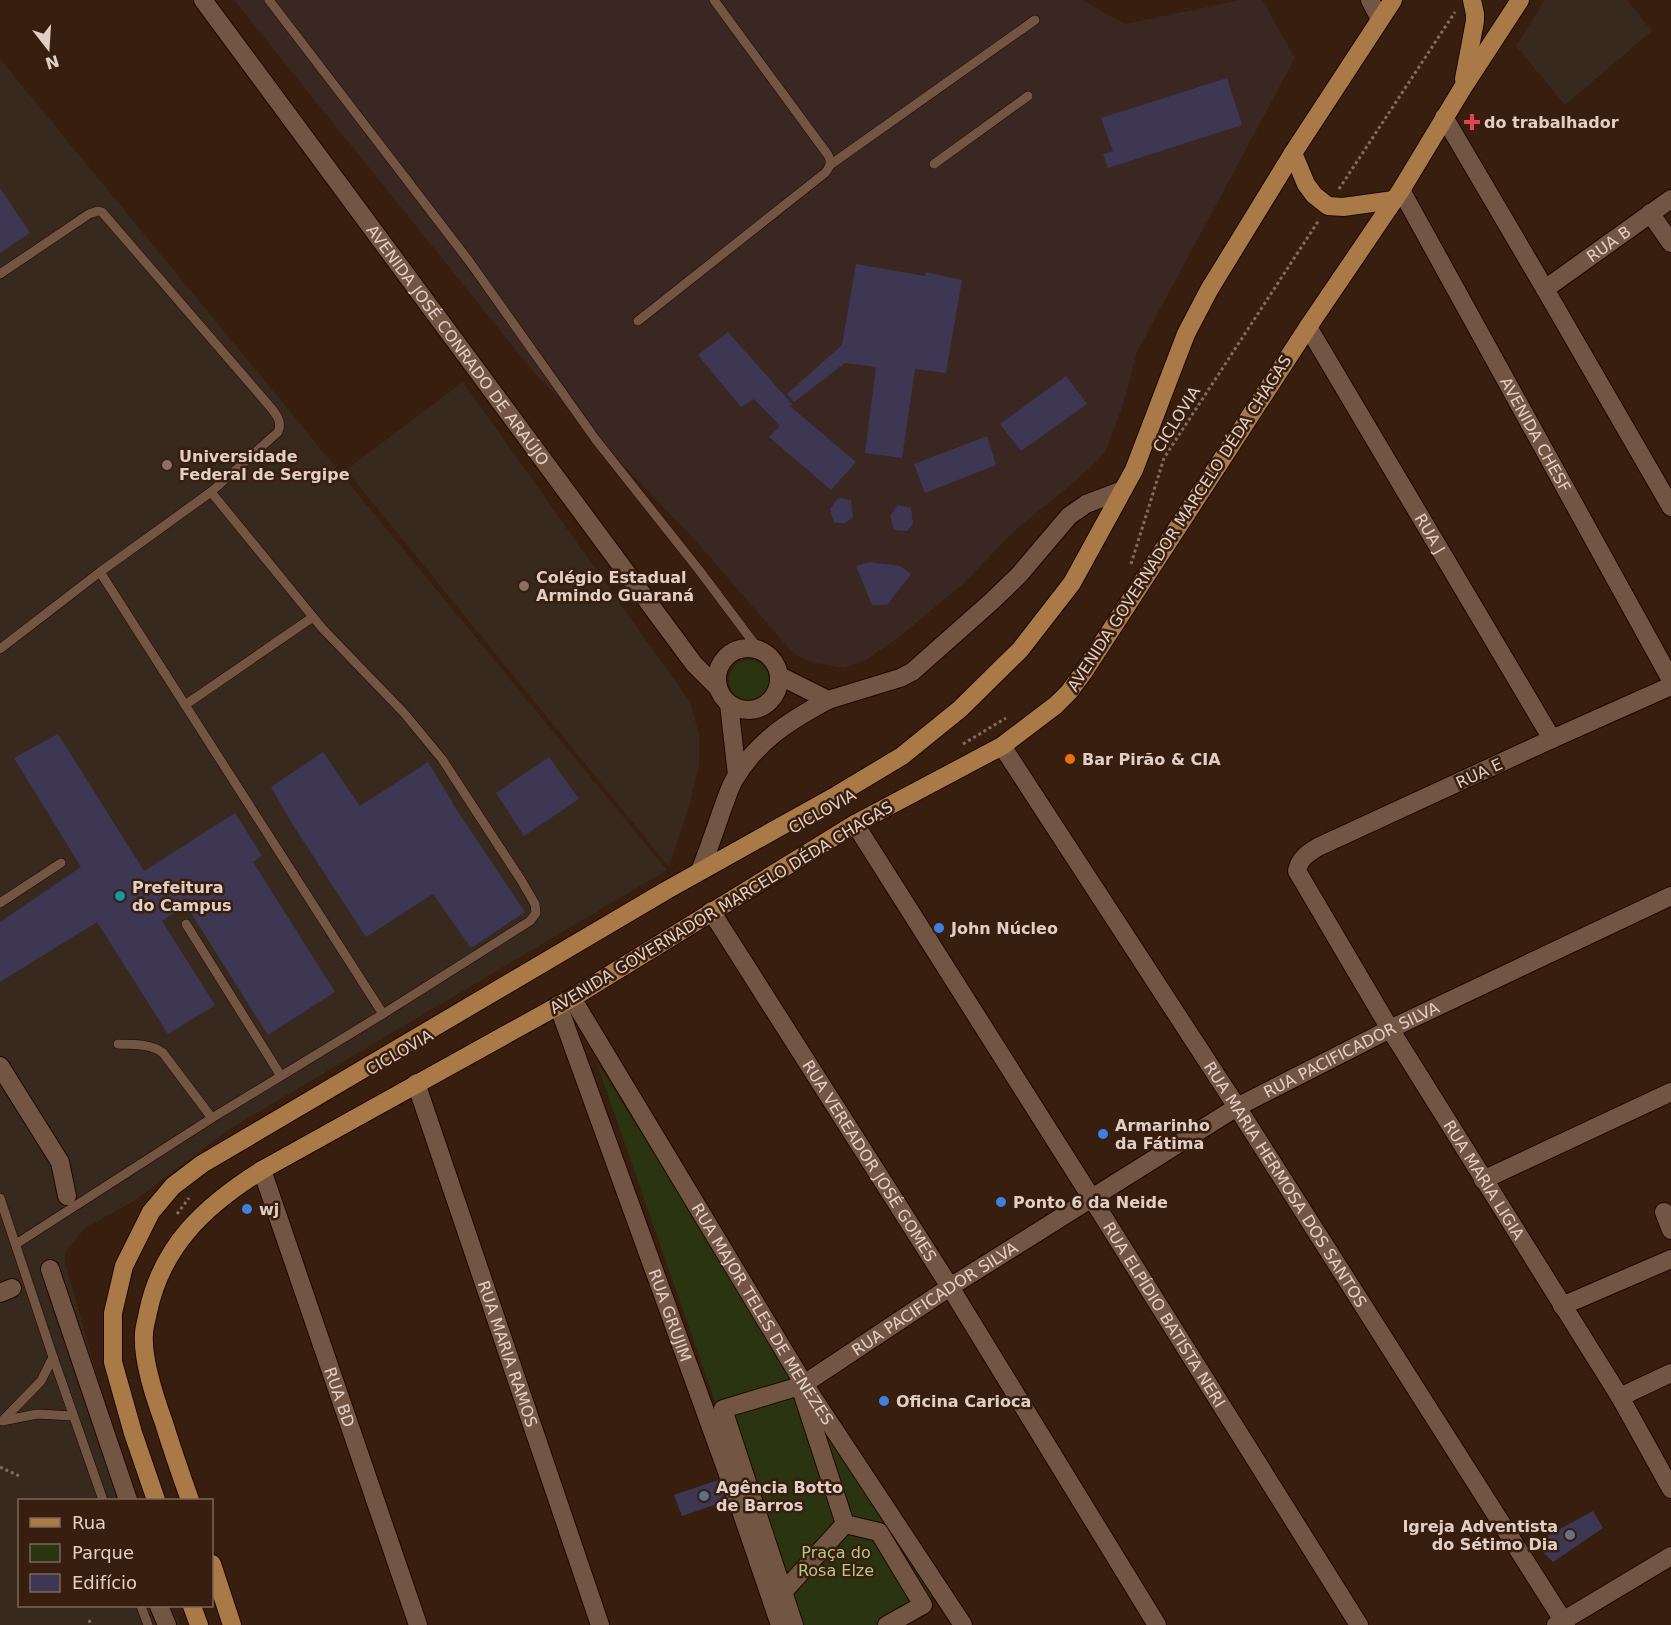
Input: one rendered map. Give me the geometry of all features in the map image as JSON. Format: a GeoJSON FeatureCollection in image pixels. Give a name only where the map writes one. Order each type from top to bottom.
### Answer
{"type":"FeatureCollection","features":[{"type":"Feature","properties":{"kind":"main road"},"geometry":{"type":"LineString","coordinates":[[156,1499],[133,1433],[113,1362],[113,1313],[124,1266],[151,1212],[173,1186],[202,1164],[700,871],[902,756],[960,709],[1020,650],[1072,584],[1134,470],[1186,334],[1196,314],[1293,153],[1393,0]]}},
{"type":"Feature","properties":{"kind":"main road","name":"AVENIDA GOVERNADOR MARCELO DÉDA CHAGAS"},"geometry":{"type":"LineString","coordinates":[[190,1499],[149,1376],[143,1335],[152,1296],[163,1266],[196,1220],[236,1186],[262,1170],[565,1001],[855,824],[1002,746],[1056,705],[1069,692],[1308,327],[1398,195],[1461,89],[1520,0]]}},
{"type":"Feature","properties":{"kind":"main road"},"geometry":{"type":"LineString","coordinates":[[1461,89],[1475,14],[1464,5]]}},
{"type":"Feature","properties":{"kind":"main road"},"geometry":{"type":"LineString","coordinates":[[1293,153],[1306,184],[1314,195],[1328,206],[1349,206],[1398,195]]}},
{"type":"Feature","properties":{"kind":"main road"},"geometry":{"type":"LineString","coordinates":[[213,1567],[232,1625]]}},
{"type":"Feature","properties":{"kind":"main road"},"geometry":{"type":"LineString","coordinates":[[193,1607],[199,1625]]}},
{"type":"Feature","properties":{"kind":"street","name":"AVENIDA JOSÉ CONRADO DE ARAÚJO"},"geometry":{"type":"LineString","coordinates":[[203,0],[687,654],[718,688]]}},
{"type":"Feature","properties":{"kind":"street"},"geometry":{"type":"LineString","coordinates":[[1370,0],[1380,19]]}},
{"type":"Feature","properties":{"kind":"street"},"geometry":{"type":"LineString","coordinates":[[1444,117],[1671,507]]}},
{"type":"Feature","properties":{"kind":"street","name":"AVENIDA CHESF"},"geometry":{"type":"LineString","coordinates":[[1398,195],[1671,680]]}},
{"type":"Feature","properties":{"kind":"street","name":"RUA B"},"geometry":{"type":"LineString","coordinates":[[1545,289],[1671,199]]}},
{"type":"Feature","properties":{"kind":"street"},"geometry":{"type":"LineString","coordinates":[[1650,213],[1671,243]]}},
{"type":"Feature","properties":{"kind":"street","name":"RUA J"},"geometry":{"type":"LineString","coordinates":[[1308,327],[1552,739]]}},
{"type":"Feature","properties":{"kind":"street"},"geometry":{"type":"LineString","coordinates":[[700,871],[733,782],[758,747],[795,718],[828,700],[900,678],[912,672],[1020,574],[1069,516],[1086,504],[1123,490]]}},
{"type":"Feature","properties":{"kind":"street"},"geometry":{"type":"LineString","coordinates":[[752,647],[759,650],[771,657],[777,666],[780,676],[779,687],[774,697],[766,705],[757,709],[748,710],[729,704],[718,688],[717,678],[723,660],[731,652],[741,648],[752,647]]}},
{"type":"Feature","properties":{"kind":"street"},"geometry":{"type":"LineString","coordinates":[[780,676],[828,700]]}},
{"type":"Feature","properties":{"kind":"street","name":"RUA E"},"geometry":{"type":"LineString","coordinates":[[1297,871],[1302,859],[1318,847],[1671,687]]}},
{"type":"Feature","properties":{"kind":"street"},"geometry":{"type":"LineString","coordinates":[[729,704],[737,775]]}},
{"type":"Feature","properties":{"kind":"street","name":"RUA MARIA HERMOSA DOS SANTOS"},"geometry":{"type":"LineString","coordinates":[[1002,746],[1237,1107],[1562,1623]]}},
{"type":"Feature","properties":{"kind":"street","name":"RUA ELPÍDIO BATISTA NERI"},"geometry":{"type":"LineString","coordinates":[[855,824],[1359,1625]]}},
{"type":"Feature","properties":{"kind":"street","name":"RUA MARIA LIGIA"},"geometry":{"type":"LineString","coordinates":[[1297,871],[1390,1029],[1620,1397],[1671,1489]]}},
{"type":"Feature","properties":{"kind":"street","name":"RUA PACIFICADOR SILVA"},"geometry":{"type":"LineString","coordinates":[[804,1384],[950,1287],[1237,1107],[1390,1029],[1671,896]]}},
{"type":"Feature","properties":{"kind":"street","name":"RUA VEREADOR JOSÉ GOMES"},"geometry":{"type":"LineString","coordinates":[[711,910],[950,1287],[1157,1625]]}},
{"type":"Feature","properties":{"kind":"street","name":"RUA MAJOR TELES DE MENEZES"},"geometry":{"type":"LineString","coordinates":[[565,1001],[804,1384],[963,1625]]}},
{"type":"Feature","properties":{"kind":"street","name":"RUA GRUJIM"},"geometry":{"type":"LineString","coordinates":[[565,1001],[780,1625]]}},
{"type":"Feature","properties":{"kind":"street"},"geometry":{"type":"LineString","coordinates":[[0,1066],[60,1162],[68,1196]]}},
{"type":"Feature","properties":{"kind":"street","name":"RUA MARIA RAMOS"},"geometry":{"type":"LineString","coordinates":[[416,1083],[600,1625]]}},
{"type":"Feature","properties":{"kind":"street"},"geometry":{"type":"LineString","coordinates":[[1483,1180],[1671,1092]]}},
{"type":"Feature","properties":{"kind":"street","name":"RUA BD"},"geometry":{"type":"LineString","coordinates":[[262,1170],[418,1625]]}},
{"type":"Feature","properties":{"kind":"street"},"geometry":{"type":"LineString","coordinates":[[1664,1212],[1671,1230]]}},
{"type":"Feature","properties":{"kind":"street"},"geometry":{"type":"LineString","coordinates":[[1562,1306],[1671,1259]]}},
{"type":"Feature","properties":{"kind":"street"},"geometry":{"type":"LineString","coordinates":[[50,1269],[128,1499]]}},
{"type":"Feature","properties":{"kind":"street"},"geometry":{"type":"LineString","coordinates":[[1620,1397],[1671,1373]]}},
{"type":"Feature","properties":{"kind":"street"},"geometry":{"type":"LineString","coordinates":[[794,1625],[723,1409],[800,1386],[845,1524]]}},
{"type":"Feature","properties":{"kind":"street"},"geometry":{"type":"LineString","coordinates":[[783,1592],[845,1524]]}},
{"type":"Feature","properties":{"kind":"street"},"geometry":{"type":"LineString","coordinates":[[845,1524],[879,1532],[923,1605],[887,1625]]}},
{"type":"Feature","properties":{"kind":"street"},"geometry":{"type":"LineString","coordinates":[[1562,1623],[1671,1556]]}},
{"type":"Feature","properties":{"kind":"street"},"geometry":{"type":"LineString","coordinates":[[910,1625],[949,1603]]}},
{"type":"Feature","properties":{"kind":"street"},"geometry":{"type":"LineString","coordinates":[[160,1607],[167,1625]]}},
{"type":"Feature","properties":{"kind":"lane"},"geometry":{"type":"LineString","coordinates":[[269,0],[469,261],[596,440],[759,650]]}},
{"type":"Feature","properties":{"kind":"lane"},"geometry":{"type":"LineString","coordinates":[[714,0],[828,155],[830,165]]}},
{"type":"Feature","properties":{"kind":"lane"},"geometry":{"type":"LineString","coordinates":[[638,321],[825,173],[830,165],[1035,20]]}},
{"type":"Feature","properties":{"kind":"lane"},"geometry":{"type":"LineString","coordinates":[[934,164],[1028,96]]}},
{"type":"Feature","properties":{"kind":"lane"},"geometry":{"type":"LineString","coordinates":[[0,274],[89,214],[98,211],[105,215],[280,421],[278,432],[210,492],[0,649]]}},
{"type":"Feature","properties":{"kind":"lane"},"geometry":{"type":"LineString","coordinates":[[16,1244],[212,1118],[530,921],[536,913],[535,904],[521,880],[442,759],[404,713],[313,617],[210,492]]}},
{"type":"Feature","properties":{"kind":"lane"},"geometry":{"type":"LineString","coordinates":[[100,572],[383,1014]]}},
{"type":"Feature","properties":{"kind":"lane"},"geometry":{"type":"LineString","coordinates":[[184,705],[313,617]]}},
{"type":"Feature","properties":{"kind":"lane"},"geometry":{"type":"LineString","coordinates":[[0,903],[61,863]]}},
{"type":"Feature","properties":{"kind":"lane"},"geometry":{"type":"LineString","coordinates":[[186,924],[282,1076]]}},
{"type":"Feature","properties":{"kind":"lane"},"geometry":{"type":"LineString","coordinates":[[118,1044],[158,1049],[212,1118]]}},
{"type":"Feature","properties":{"kind":"lane"},"geometry":{"type":"LineString","coordinates":[[0,1198],[73,1416],[104,1499]]}},
{"type":"Feature","properties":{"kind":"lane"},"geometry":{"type":"LineString","coordinates":[[2,1421],[41,1381],[53,1357]]}},
{"type":"Feature","properties":{"kind":"lane"},"geometry":{"type":"LineString","coordinates":[[2,1421],[37,1414],[73,1416]]}},
{"type":"Feature","properties":{"kind":"lane"},"geometry":{"type":"LineString","coordinates":[[142,1607],[148,1625]]}},
{"type":"Feature","properties":{"kind":"path","name":"CICLOVIA"},"geometry":{"type":"LineString","coordinates":[[1130,566],[1164,458],[1328,206],[1464,5]]}},
{"type":"Feature","properties":{"kind":"path"},"geometry":{"type":"LineString","coordinates":[[962,745],[1012,715]]}},
{"type":"Feature","properties":{"kind":"path"},"geometry":{"type":"LineString","coordinates":[[177,1213],[191,1195]]}},
{"type":"Feature","properties":{"kind":"path"},"geometry":{"type":"LineString","coordinates":[[0,1467],[19,1476]]}},
{"type":"Feature","properties":{"kind":"shaded area"},"geometry":{"type":"Polygon","coordinates":[[[234,0],[1082,0],[1125,24],[1241,0],[1262,0],[1295,58],[1137,352],[1123,405],[1105,453],[1012,533],[963,584],[899,637],[864,661],[844,668],[809,662],[793,653],[695,540],[532,370],[234,0]]]}},
{"type":"Feature","properties":{"kind":"shaded area"},"geometry":{"type":"Polygon","coordinates":[[[1545,0],[1627,0],[1652,31],[1565,105],[1516,46],[1545,0]]]}},
{"type":"Feature","properties":{"kind":"shaded area","name":"Universidade Federal de Sergipe"},"geometry":{"type":"Polygon","coordinates":[[[0,59],[667,870],[231,1128],[134,1201],[85,1228],[65,1252],[65,1263],[107,1411],[137,1499],[18,1499],[18,1607],[171,1607],[180,1625],[0,1625],[0,59]]]}},
{"type":"Feature","properties":{"kind":"shaded area","name":"Colégio Estadual Armindo Guaraná"},"geometry":{"type":"Polygon","coordinates":[[[463,382],[690,702],[699,734],[699,765],[689,807],[669,867],[346,470],[463,382]]]}},
{"type":"Feature","properties":{"kind":"green space"},"geometry":{"type":"Polygon","coordinates":[[[749,660],[757,661],[763,666],[768,672],[768,688],[763,694],[757,699],[749,700],[741,699],[735,694],[730,688],[729,680],[730,672],[735,666],[741,661],[749,660]]]}},
{"type":"Feature","properties":{"kind":"green space","name":"Praça do Rosa Elze"},"geometry":{"type":"Polygon","coordinates":[[[596,1061],[932,1596],[883,1625],[793,1625],[596,1061]]]}},
{"type":"Feature","properties":{"kind":"building"},"geometry":{"type":"Polygon","coordinates":[[[1227,78],[1242,125],[1108,168],[1103,154],[1113,151],[1101,118],[1227,78]]]}},
{"type":"Feature","properties":{"kind":"building"},"geometry":{"type":"Polygon","coordinates":[[[0,188],[30,233],[0,253],[0,188]]]}},
{"type":"Feature","properties":{"kind":"building"},"geometry":{"type":"Polygon","coordinates":[[[856,264],[925,276],[926,272],[962,280],[946,373],[915,369],[902,458],[865,453],[876,367],[845,363],[794,402],[787,394],[842,345],[856,264]]]}},
{"type":"Feature","properties":{"kind":"building"},"geometry":{"type":"Polygon","coordinates":[[[728,332],[792,404],[790,406],[856,462],[831,490],[769,437],[780,426],[754,399],[741,407],[698,355],[728,332]]]}},
{"type":"Feature","properties":{"kind":"building"},"geometry":{"type":"Polygon","coordinates":[[[1066,376],[1087,404],[1021,451],[1000,424],[1066,376]]]}},
{"type":"Feature","properties":{"kind":"building"},"geometry":{"type":"Polygon","coordinates":[[[987,436],[996,465],[925,493],[914,464],[987,436]]]}},
{"type":"Feature","properties":{"kind":"building"},"geometry":{"type":"Polygon","coordinates":[[[838,498],[851,500],[853,517],[846,523],[834,523],[830,509],[838,498]]]}},
{"type":"Feature","properties":{"kind":"building"},"geometry":{"type":"Polygon","coordinates":[[[898,505],[911,508],[913,524],[907,531],[894,530],[890,516],[898,505]]]}},
{"type":"Feature","properties":{"kind":"building"},"geometry":{"type":"Polygon","coordinates":[[[870,562],[900,566],[911,574],[887,605],[872,605],[856,566],[870,562]]]}},
{"type":"Feature","properties":{"kind":"building","name":"Prefeitura do Campus"},"geometry":{"type":"Polygon","coordinates":[[[58,734],[144,871],[235,813],[262,856],[253,862],[335,992],[268,1035],[186,905],[162,921],[215,1005],[168,1034],[97,922],[0,982],[0,922],[81,867],[14,758],[58,734]]]}},
{"type":"Feature","properties":{"kind":"building"},"geometry":{"type":"Polygon","coordinates":[[[323,752],[360,806],[428,762],[452,803],[525,912],[471,948],[433,894],[366,937],[271,787],[323,752]]]}},
{"type":"Feature","properties":{"kind":"building"},"geometry":{"type":"Polygon","coordinates":[[[549,757],[579,799],[524,836],[496,793],[549,757]]]}},
{"type":"Feature","properties":{"kind":"building","name":"Agência Botto de Barros"},"geometry":{"type":"Polygon","coordinates":[[[718,1480],[726,1501],[682,1516],[674,1495],[718,1480]]]}},
{"type":"Feature","properties":{"kind":"building","name":"Igreja Adventista do Sétimo Dia"},"geometry":{"type":"Polygon","coordinates":[[[1593,1511],[1603,1528],[1553,1562],[1534,1543],[1593,1511]]]}},
{"type":"Feature","properties":{"kind":"place","name":"do trabalhador"},"geometry":{"type":"Point","coordinates":[1472,122]}},
{"type":"Feature","properties":{"kind":"place","name":"Universidade Federal de Sergipe"},"geometry":{"type":"Point","coordinates":[167,465]}},
{"type":"Feature","properties":{"kind":"place","name":"Colégio Estadual Armindo Guaraná"},"geometry":{"type":"Point","coordinates":[524,586]}},
{"type":"Feature","properties":{"kind":"place","name":"Bar Pirão & CIA"},"geometry":{"type":"Point","coordinates":[1070,759]}},
{"type":"Feature","properties":{"kind":"place","name":"Prefeitura do Campus"},"geometry":{"type":"Point","coordinates":[120,896]}},
{"type":"Feature","properties":{"kind":"place","name":"John Núcleo"},"geometry":{"type":"Point","coordinates":[939,928]}},
{"type":"Feature","properties":{"kind":"place","name":"Armarinho da Fátima"},"geometry":{"type":"Point","coordinates":[1103,1134]}},
{"type":"Feature","properties":{"kind":"place","name":"Ponto 6 da Neide"},"geometry":{"type":"Point","coordinates":[1001,1202]}},
{"type":"Feature","properties":{"kind":"place","name":"wj"},"geometry":{"type":"Point","coordinates":[247,1209]}},
{"type":"Feature","properties":{"kind":"place","name":"Oficina Carioca"},"geometry":{"type":"Point","coordinates":[884,1401]}},
{"type":"Feature","properties":{"kind":"place","name":"Agência Botto de Barros"},"geometry":{"type":"Point","coordinates":[704,1496]}},
{"type":"Feature","properties":{"kind":"place","name":"Igreja Adventista do Sétimo Dia"},"geometry":{"type":"Point","coordinates":[1570,1535]}}]}
